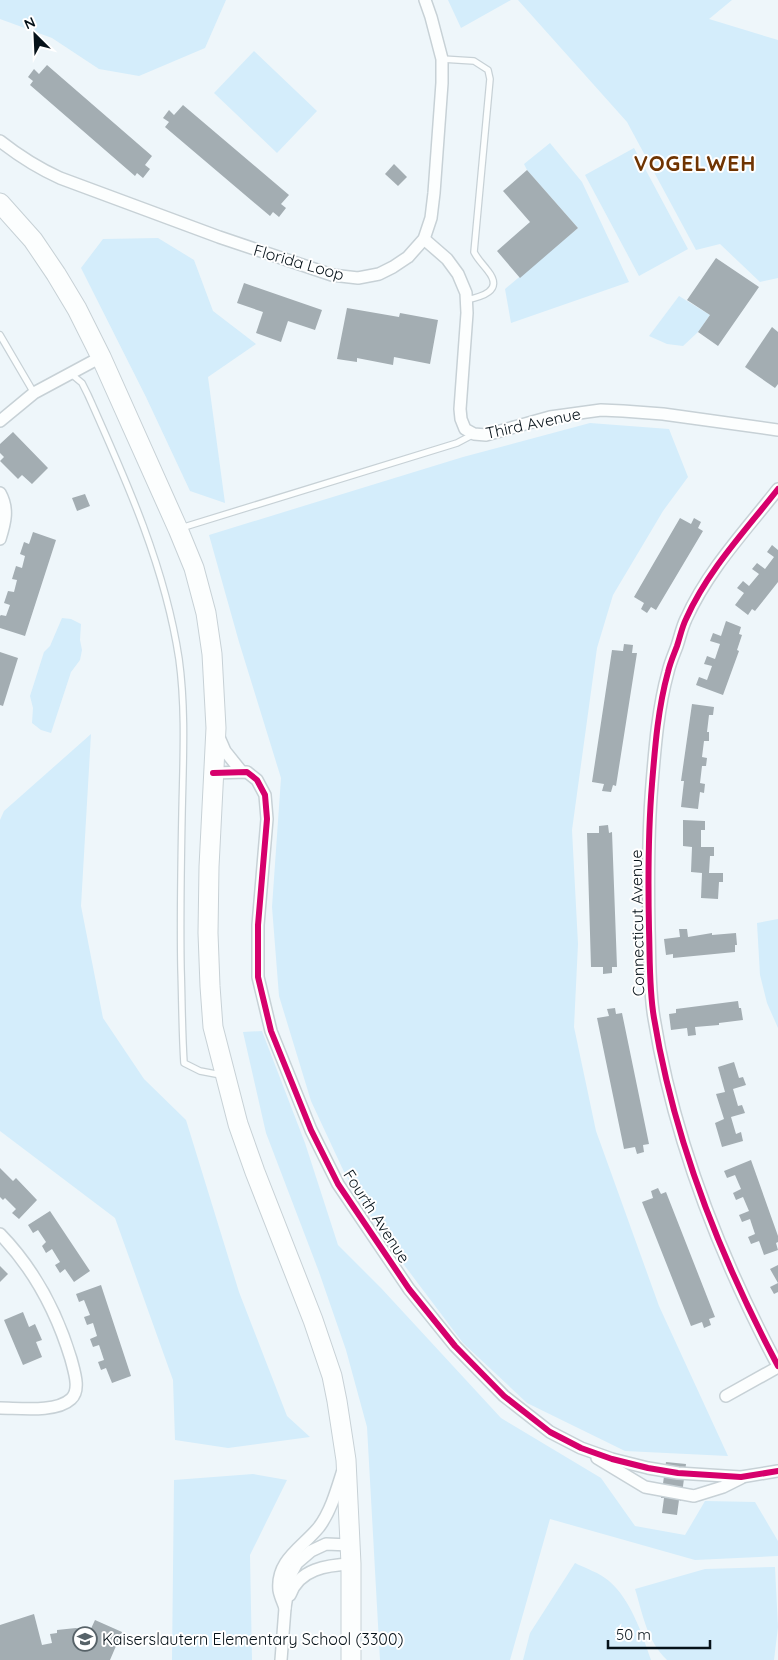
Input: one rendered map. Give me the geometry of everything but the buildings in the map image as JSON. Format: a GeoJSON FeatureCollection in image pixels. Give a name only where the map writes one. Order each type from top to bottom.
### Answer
{"type":"FeatureCollection","features":[{"type":"Feature","properties":{"kind":"main road"},"geometry":{"type":"LineString","coordinates":[[0,203],[33,240],[77,309],[101,357],[178,528],[194,568],[206,613],[212,654],[216,728],[209,896],[210,986],[213,1027],[238,1124],[304,1295],[326,1358],[337,1401],[346,1460],[350,1545],[351,1660]]}},
{"type":"Feature","properties":{"kind":"street","name":"Florida Loop"},"geometry":{"type":"LineString","coordinates":[[0,141],[13,152],[40,169],[84,188],[219,237],[332,275],[358,278],[379,274],[408,257],[424,239],[431,218],[442,83],[442,59],[425,0]]}},
{"type":"Feature","properties":{"kind":"street","name":"Third Avenue"},"geometry":{"type":"LineString","coordinates":[[424,239],[446,259],[458,274],[466,293],[467,314],[460,409],[465,429],[474,434],[486,435],[550,417],[601,410],[663,414],[778,430]]}},
{"type":"Feature","properties":{"kind":"street"},"geometry":{"type":"LineString","coordinates":[[0,421],[34,393],[101,357]]}},
{"type":"Feature","properties":{"kind":"street","name":"Connecticut Avenue"},"geometry":{"type":"LineString","coordinates":[[778,489],[709,576],[684,622],[668,672],[661,707],[651,801],[648,855],[651,991],[654,1017],[675,1111],[714,1232],[750,1313],[778,1367]]}},
{"type":"Feature","properties":{"kind":"street"},"geometry":{"type":"LineString","coordinates":[[0,493],[6,505],[6,518],[0,539]]}},
{"type":"Feature","properties":{"kind":"street","name":"Fourth Avenue"},"geometry":{"type":"LineString","coordinates":[[216,728],[225,751],[241,771],[253,775],[266,795],[267,819],[258,925],[258,977],[271,1031],[311,1130],[338,1184],[409,1289],[455,1346],[504,1396],[550,1432],[581,1448],[612,1459],[655,1469],[698,1475],[741,1477],[778,1471]]}},
{"type":"Feature","properties":{"kind":"street"},"geometry":{"type":"LineString","coordinates":[[213,773],[241,771]]}},
{"type":"Feature","properties":{"kind":"street"},"geometry":{"type":"LineString","coordinates":[[0,1234],[24,1263],[48,1300],[67,1345],[76,1384],[73,1398],[65,1404],[55,1407],[0,1408]]}},
{"type":"Feature","properties":{"kind":"street"},"geometry":{"type":"LineString","coordinates":[[726,1396],[778,1367]]}},
{"type":"Feature","properties":{"kind":"street"},"geometry":{"type":"LineString","coordinates":[[581,1448],[645,1487],[694,1496],[723,1487],[741,1477]]}},
{"type":"Feature","properties":{"kind":"street"},"geometry":{"type":"LineString","coordinates":[[284,1608],[279,1589],[280,1572],[289,1556],[319,1526],[333,1498],[346,1460]]}},
{"type":"Feature","properties":{"kind":"street"},"geometry":{"type":"LineString","coordinates":[[281,1660],[284,1608],[290,1576],[297,1563],[311,1551],[326,1544],[350,1545]]}},
{"type":"Feature","properties":{"kind":"street"},"geometry":{"type":"LineString","coordinates":[[284,1608],[291,1590],[303,1576],[324,1567],[350,1564]]}},
{"type":"Feature","properties":{"kind":"lane"},"geometry":{"type":"LineString","coordinates":[[442,59],[474,61],[488,70],[490,79],[474,252],[477,259],[490,273],[493,282],[491,290],[484,296],[466,300]]}},
{"type":"Feature","properties":{"kind":"lane"},"geometry":{"type":"LineString","coordinates":[[0,335],[34,393]]}},
{"type":"Feature","properties":{"kind":"lane"},"geometry":{"type":"LineString","coordinates":[[70,373],[82,383],[126,481],[166,598],[173,627],[182,683],[184,738],[180,895],[184,1063],[200,1071],[225,1076]]}},
{"type":"Feature","properties":{"kind":"lane"},"geometry":{"type":"LineString","coordinates":[[178,528],[457,443],[474,434]]}},
{"type":"Feature","properties":{"kind":"shaded area"},"geometry":{"type":"Polygon","coordinates":[[[0,0],[226,0],[205,48],[139,76],[99,69],[52,38],[0,19],[0,0]]]}},
{"type":"Feature","properties":{"kind":"shaded area"},"geometry":{"type":"Polygon","coordinates":[[[448,0],[511,0],[461,28],[448,0]]]}},
{"type":"Feature","properties":{"kind":"shaded area"},"geometry":{"type":"Polygon","coordinates":[[[518,0],[732,0],[709,19],[778,40],[778,278],[760,282],[720,244],[696,250],[627,122],[518,0]]]}},
{"type":"Feature","properties":{"kind":"shaded area"},"geometry":{"type":"Polygon","coordinates":[[[254,51],[317,111],[277,153],[214,93],[254,51]]]}},
{"type":"Feature","properties":{"kind":"shaded area"},"geometry":{"type":"Polygon","coordinates":[[[550,143],[582,182],[629,282],[511,323],[505,289],[578,228],[527,170],[524,164],[550,143]]]}},
{"type":"Feature","properties":{"kind":"shaded area"},"geometry":{"type":"Polygon","coordinates":[[[634,148],[688,249],[639,276],[585,175],[634,148]]]}},
{"type":"Feature","properties":{"kind":"shaded area"},"geometry":{"type":"Polygon","coordinates":[[[158,238],[194,260],[213,311],[256,344],[208,377],[225,503],[190,491],[146,397],[81,268],[103,239],[158,238]]]}},
{"type":"Feature","properties":{"kind":"shaded area"},"geometry":{"type":"Polygon","coordinates":[[[679,296],[710,315],[698,332],[683,346],[667,344],[649,336],[679,296]]]}},
{"type":"Feature","properties":{"kind":"shaded area"},"geometry":{"type":"Polygon","coordinates":[[[590,423],[669,429],[688,477],[663,511],[613,595],[597,648],[572,830],[578,944],[574,1027],[596,1131],[659,1306],[728,1456],[625,1451],[527,1403],[463,1343],[386,1241],[345,1174],[311,1101],[279,996],[272,907],[281,778],[239,642],[209,535],[463,457],[590,423]]]}},
{"type":"Feature","properties":{"kind":"shaded area"},"geometry":{"type":"Polygon","coordinates":[[[62,618],[71,619],[81,624],[80,640],[82,650],[80,660],[71,672],[51,733],[41,730],[32,723],[33,708],[30,696],[44,652],[50,646],[62,618]]]}},
{"type":"Feature","properties":{"kind":"shaded area"},"geometry":{"type":"Polygon","coordinates":[[[91,734],[81,906],[103,1018],[144,1079],[186,1120],[239,1292],[287,1416],[310,1437],[228,1448],[175,1440],[173,1380],[115,1218],[0,1131],[0,820],[4,811],[91,734]]]}},
{"type":"Feature","properties":{"kind":"shaded area"},"geometry":{"type":"Polygon","coordinates":[[[778,919],[778,1028],[767,1003],[760,975],[757,923],[778,919]]]}},
{"type":"Feature","properties":{"kind":"shaded area"},"geometry":{"type":"Polygon","coordinates":[[[262,1031],[305,1143],[338,1245],[381,1288],[501,1418],[601,1478],[635,1526],[685,1535],[705,1501],[755,1502],[778,1541],[778,1556],[695,1560],[550,1519],[510,1660],[380,1660],[367,1427],[346,1350],[319,1272],[266,1133],[243,1032],[262,1031]]]}},
{"type":"Feature","properties":{"kind":"shaded area"},"geometry":{"type":"Polygon","coordinates":[[[253,1474],[287,1480],[250,1555],[252,1660],[172,1660],[174,1480],[253,1474]]]}},
{"type":"Feature","properties":{"kind":"shaded area"},"geometry":{"type":"Polygon","coordinates":[[[575,1563],[601,1576],[617,1589],[630,1607],[651,1660],[523,1660],[530,1633],[575,1563]]]}},
{"type":"Feature","properties":{"kind":"shaded area"},"geometry":{"type":"Polygon","coordinates":[[[775,1567],[778,1627],[774,1660],[667,1660],[660,1653],[646,1627],[635,1589],[705,1569],[775,1567]]]}},
{"type":"Feature","properties":{"kind":"cycle path"},"geometry":{"type":"LineString","coordinates":[[778,489],[728,551],[705,584],[685,622],[671,662],[659,714],[651,802],[648,875],[652,1007],[674,1109],[702,1197],[719,1240],[737,1283],[778,1366]]}},
{"type":"Feature","properties":{"kind":"cycle path"},"geometry":{"type":"LineString","coordinates":[[213,773],[247,772],[257,780],[265,795],[267,819],[258,925],[258,977],[271,1031],[311,1130],[338,1184],[409,1289],[455,1346],[504,1396],[550,1432],[581,1448],[612,1459],[678,1473],[741,1477],[778,1471]]}},
{"type":"Feature","properties":{"kind":"place","name":"Kaiserslautern Elementary School (3300)"},"geometry":{"type":"Point","coordinates":[85,1639]}},
{"type":"Feature","properties":{"kind":"district","name":"VOGELWEH"},"geometry":{"type":"Point","coordinates":[695,163]}}]}
